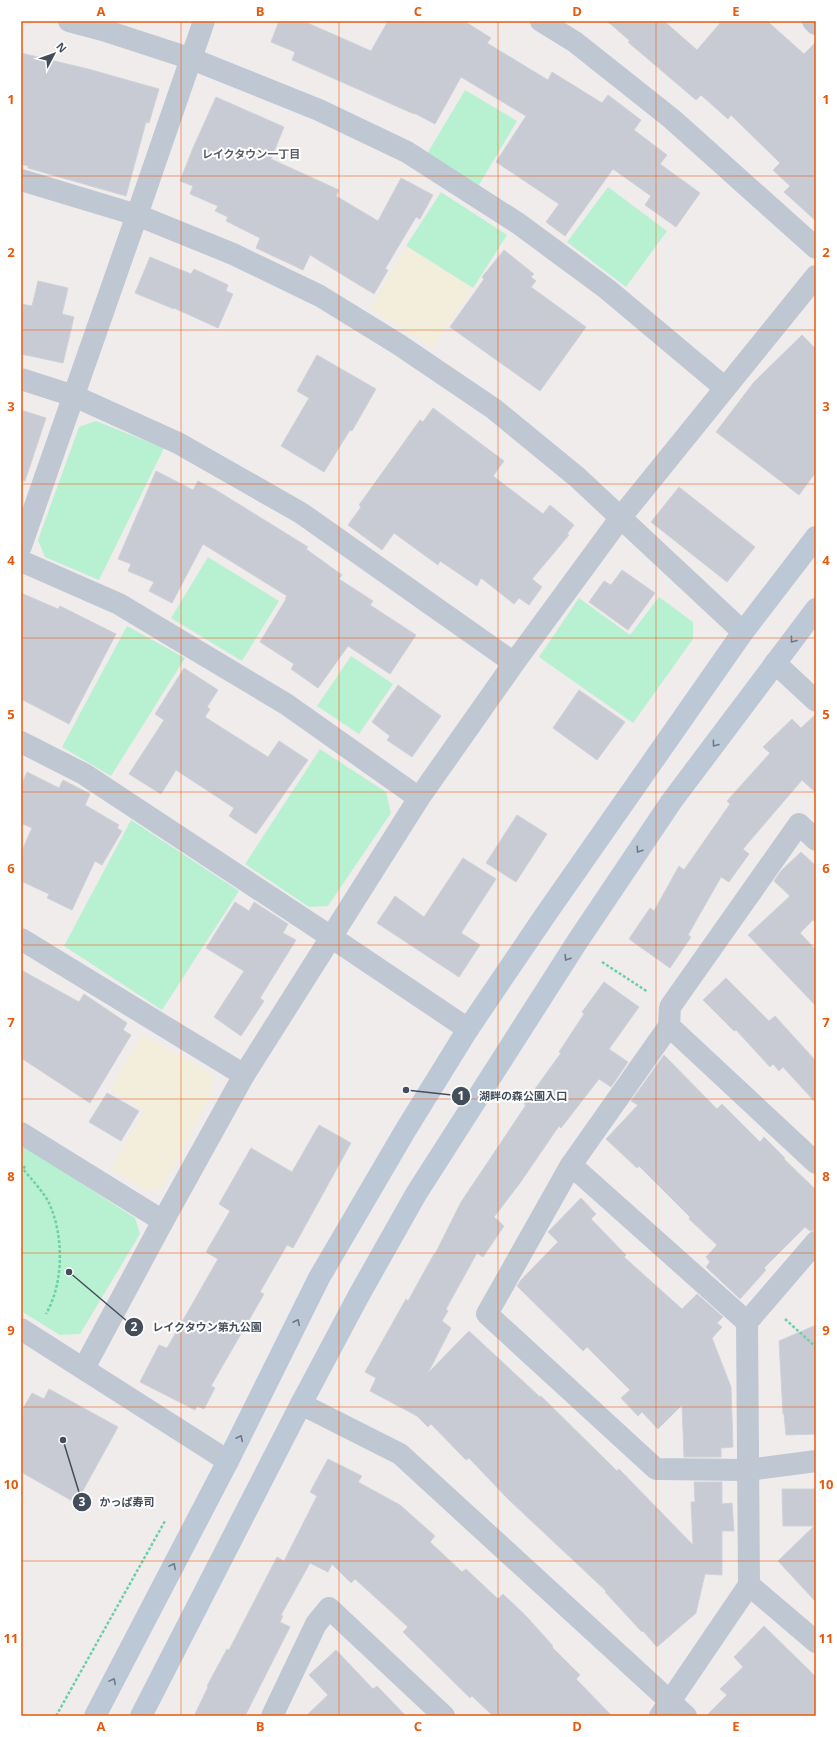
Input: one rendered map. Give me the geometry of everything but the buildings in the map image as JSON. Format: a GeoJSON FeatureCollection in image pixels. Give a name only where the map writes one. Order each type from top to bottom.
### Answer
{"type":"FeatureCollection","features":[{"type":"Feature","properties":{"kind":"street"},"geometry":{"type":"LineString","coordinates":[[69,21],[103,30],[192,59],[318,110],[407,152],[525,228],[606,289],[724,388]]}},
{"type":"Feature","properties":{"kind":"street"},"geometry":{"type":"LineString","coordinates":[[21,546],[204,21]]}},
{"type":"Feature","properties":{"kind":"street"},"geometry":{"type":"LineString","coordinates":[[541,21],[575,42],[672,119],[816,248]]}},
{"type":"Feature","properties":{"kind":"street"},"geometry":{"type":"LineString","coordinates":[[813,21],[816,24]]}},
{"type":"Feature","properties":{"kind":"street"},"geometry":{"type":"LineString","coordinates":[[21,180],[137,215],[233,254],[320,296],[398,344],[494,409],[577,477],[743,632]]}},
{"type":"Feature","properties":{"kind":"street"},"geometry":{"type":"LineString","coordinates":[[84,1368],[244,1075],[419,798],[514,663],[620,517],[816,276]]}},
{"type":"Feature","properties":{"kind":"street"},"geometry":{"type":"LineString","coordinates":[[21,379],[74,396],[178,443],[301,513],[514,663]]}},
{"type":"Feature","properties":{"kind":"street"},"geometry":{"type":"LineString","coordinates":[[95,1716],[228,1461],[319,1278],[405,1131],[468,1029],[551,907],[743,632],[816,537]]}},
{"type":"Feature","properties":{"kind":"street"},"geometry":{"type":"LineString","coordinates":[[21,562],[119,604],[286,704],[419,798]]}},
{"type":"Feature","properties":{"kind":"street"},"geometry":{"type":"LineString","coordinates":[[142,1716],[301,1404],[359,1295],[416,1194],[573,948],[671,802],[816,609]]}},
{"type":"Feature","properties":{"kind":"street"},"geometry":{"type":"LineString","coordinates":[[775,663],[816,701]]}},
{"type":"Feature","properties":{"kind":"street"},"geometry":{"type":"LineString","coordinates":[[21,742],[84,774],[331,936],[468,1029]]}},
{"type":"Feature","properties":{"kind":"street"},"geometry":{"type":"LineString","coordinates":[[816,840],[799,824],[571,1165],[487,1314],[656,1469],[748,1470],[816,1461]]}},
{"type":"Feature","properties":{"kind":"street"},"geometry":{"type":"LineString","coordinates":[[21,939],[244,1075]]}},
{"type":"Feature","properties":{"kind":"street"},"geometry":{"type":"LineString","coordinates":[[670,1016],[816,1163]]}},
{"type":"Feature","properties":{"kind":"street"},"geometry":{"type":"LineString","coordinates":[[30,1138],[163,1221]]}},
{"type":"Feature","properties":{"kind":"street"},"geometry":{"type":"LineString","coordinates":[[571,1165],[747,1322]]}},
{"type":"Feature","properties":{"kind":"street"},"geometry":{"type":"LineString","coordinates":[[665,1709],[750,1585],[747,1322],[816,1242]]}},
{"type":"Feature","properties":{"kind":"street"},"geometry":{"type":"LineString","coordinates":[[27,1333],[228,1461]]}},
{"type":"Feature","properties":{"kind":"street"},"geometry":{"type":"LineString","coordinates":[[301,1404],[400,1454],[665,1709],[686,1716]]}},
{"type":"Feature","properties":{"kind":"street"},"geometry":{"type":"LineString","coordinates":[[750,1585],[816,1642]]}},
{"type":"Feature","properties":{"kind":"street"},"geometry":{"type":"LineString","coordinates":[[272,1716],[316,1624],[329,1608],[444,1716]]}},
{"type":"Feature","properties":{"kind":"path"},"geometry":{"type":"LineString","coordinates":[[602,962],[670,1016]]}},
{"type":"Feature","properties":{"kind":"path"},"geometry":{"type":"LineString","coordinates":[[27,1333],[52,1305],[59,1272],[58,1231],[48,1202],[23,1169],[30,1138]]}},
{"type":"Feature","properties":{"kind":"path"},"geometry":{"type":"LineString","coordinates":[[765,1302],[816,1347]]}},
{"type":"Feature","properties":{"kind":"green space"},"geometry":{"type":"Polygon","coordinates":[[[465,90],[517,121],[479,185],[427,154],[465,90]]]}},
{"type":"Feature","properties":{"kind":"green space"},"geometry":{"type":"Polygon","coordinates":[[[608,187],[667,231],[626,287],[567,242],[608,187]]]}},
{"type":"Feature","properties":{"kind":"green space"},"geometry":{"type":"Polygon","coordinates":[[[441,192],[507,235],[473,288],[406,246],[441,192]]]}},
{"type":"Feature","properties":{"kind":"green space"},"geometry":{"type":"Polygon","coordinates":[[[96,421],[164,448],[99,580],[45,557],[38,540],[79,427],[96,421]]]}},
{"type":"Feature","properties":{"kind":"green space"},"geometry":{"type":"Polygon","coordinates":[[[208,557],[279,601],[242,661],[171,618],[208,557]]]}},
{"type":"Feature","properties":{"kind":"green space"},"geometry":{"type":"Polygon","coordinates":[[[659,597],[693,622],[693,639],[633,723],[539,657],[579,598],[630,635],[659,597]]]}},
{"type":"Feature","properties":{"kind":"green space"},"geometry":{"type":"Polygon","coordinates":[[[127,626],[185,658],[111,776],[62,747],[127,626]]]}},
{"type":"Feature","properties":{"kind":"green space"},"geometry":{"type":"Polygon","coordinates":[[[351,656],[393,684],[359,734],[317,706],[351,656]]]}},
{"type":"Feature","properties":{"kind":"green space"},"geometry":{"type":"Polygon","coordinates":[[[320,749],[386,792],[391,813],[328,906],[309,907],[245,864],[320,749]]]}},
{"type":"Feature","properties":{"kind":"green space"},"geometry":{"type":"Polygon","coordinates":[[[131,820],[239,891],[162,1010],[64,946],[131,820]]]}},
{"type":"Feature","properties":{"kind":"green space"},"geometry":{"type":"Polygon","coordinates":[[[21,1144],[135,1218],[140,1234],[80,1334],[60,1335],[21,1311],[21,1144]]]}},
{"type":"Feature","properties":{"kind":"sand"},"geometry":{"type":"Polygon","coordinates":[[[406,246],[473,288],[432,348],[370,309],[406,246]]]}},
{"type":"Feature","properties":{"kind":"sand"},"geometry":{"type":"Polygon","coordinates":[[[142,1034],[211,1074],[212,1093],[161,1189],[148,1191],[110,1169],[144,1110],[110,1089],[142,1034]]]}},
{"type":"Feature","properties":{"kind":"place","name":"湖畔の森公園入口"},"geometry":{"type":"Point","coordinates":[406,1090]}},
{"type":"Feature","properties":{"kind":"place","name":"レイクタウン第九公園"},"geometry":{"type":"Point","coordinates":[69,1272]}},
{"type":"Feature","properties":{"kind":"place","name":"かっぱ寿司"},"geometry":{"type":"Point","coordinates":[63,1440]}},
{"type":"Feature","properties":{"kind":"district","name":"レイクタウン一丁目"},"geometry":{"type":"Point","coordinates":[251,154]}}]}
